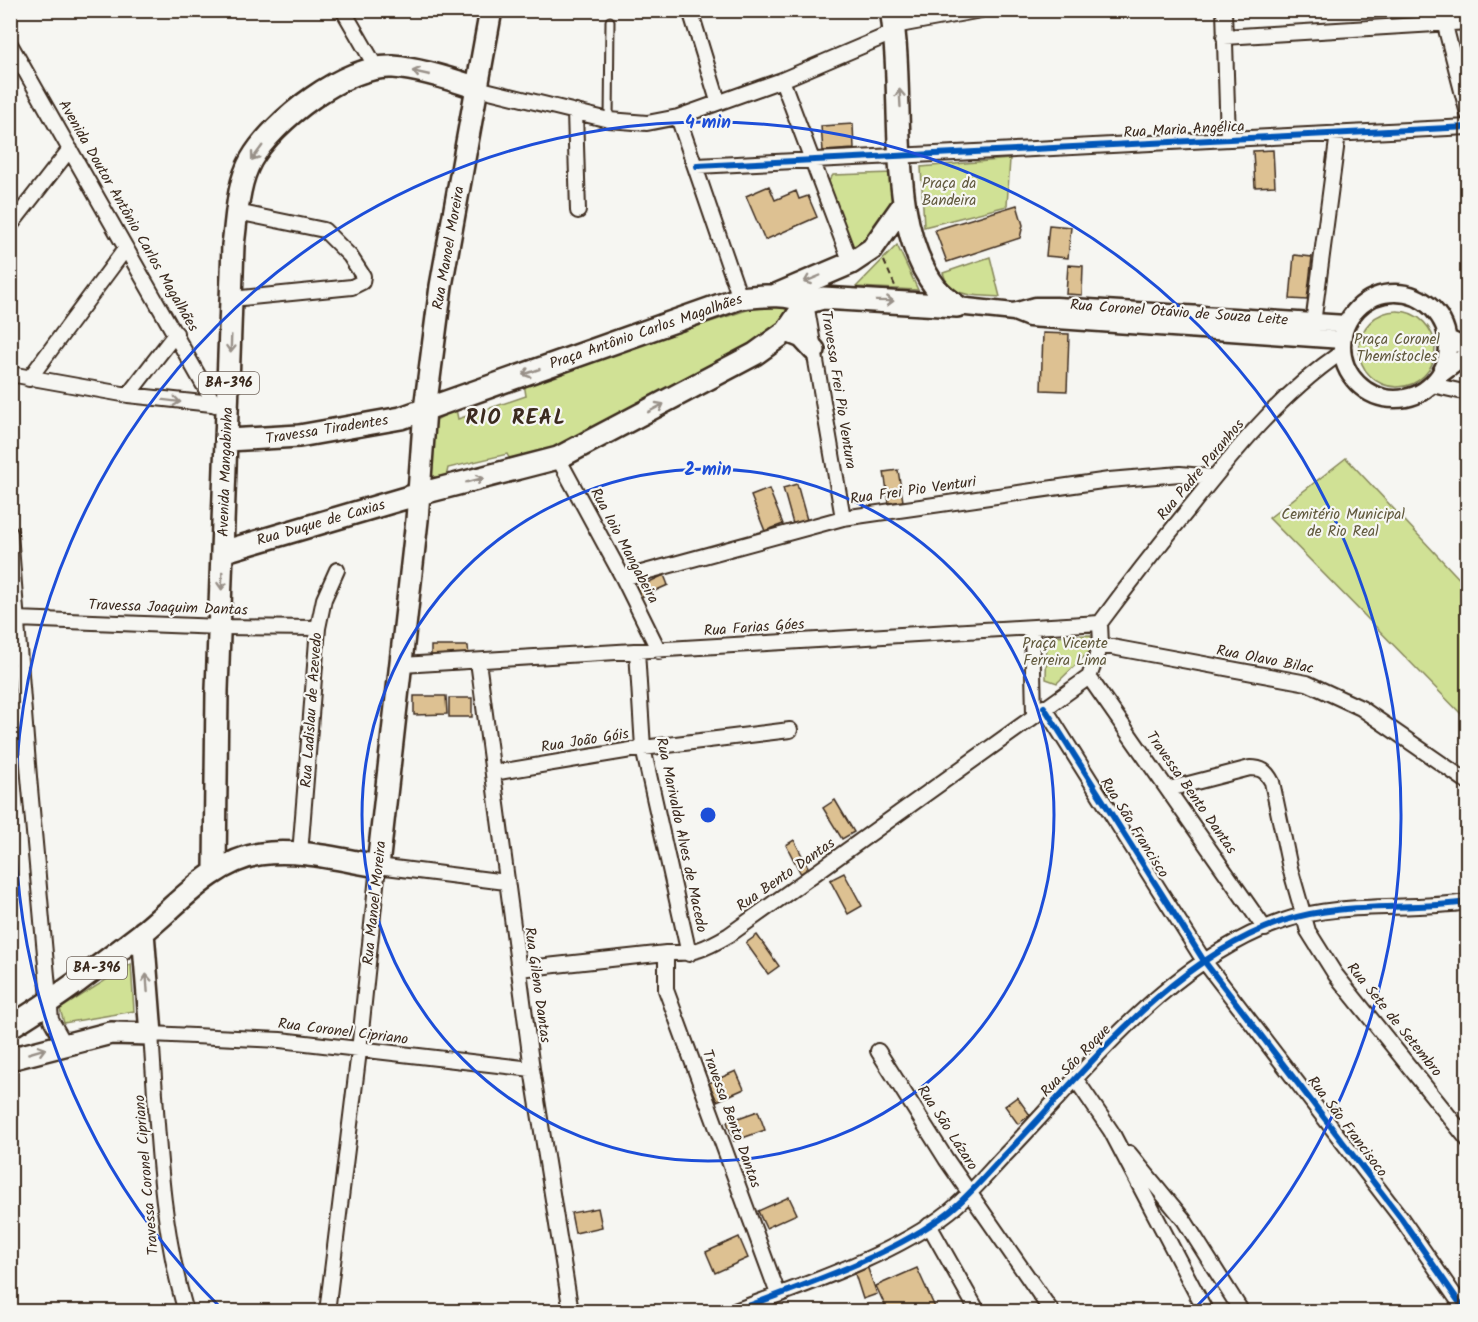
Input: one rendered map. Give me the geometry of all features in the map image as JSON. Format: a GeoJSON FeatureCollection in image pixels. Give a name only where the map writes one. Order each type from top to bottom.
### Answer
{"type":"FeatureCollection","features":[{"type":"Feature","properties":{"kind":"main road","name":"Rua Manoel Moreira"},"geometry":{"type":"LineString","coordinates":[[425,409],[441,286],[491,10]]}},
{"type":"Feature","properties":{"kind":"main road"},"geometry":{"type":"LineString","coordinates":[[894,23],[903,205],[921,262],[937,289],[957,306]]}},
{"type":"Feature","properties":{"kind":"main road","name":"Avenida Mangabinha"},"geometry":{"type":"LineString","coordinates":[[215,870],[222,552],[228,440],[222,405],[232,298],[233,245],[242,184],[251,160],[286,118],[317,94],[352,77],[391,67],[477,88]]}},
{"type":"Feature","properties":{"kind":"main road"},"geometry":{"type":"LineString","coordinates":[[425,409],[419,494],[558,458],[692,389],[755,354],[787,331],[814,301],[866,263],[872,249],[903,205]]}},
{"type":"Feature","properties":{"kind":"main road"},"geometry":{"type":"LineString","coordinates":[[774,296],[851,263],[872,249]]}},
{"type":"Feature","properties":{"kind":"main road","name":"Praça Antônio Carlos Magalhães"},"geometry":{"type":"LineString","coordinates":[[425,409],[740,298],[774,296],[814,301]]}},
{"type":"Feature","properties":{"kind":"main road"},"geometry":{"type":"LineString","coordinates":[[814,301],[896,301],[957,306]]}},
{"type":"Feature","properties":{"kind":"main road"},"geometry":{"type":"LineString","coordinates":[[787,331],[802,336],[814,350]]}},
{"type":"Feature","properties":{"kind":"main road","name":"Travessa Tiradentes"},"geometry":{"type":"LineString","coordinates":[[228,440],[273,439],[359,428],[401,418],[425,409]]}},
{"type":"Feature","properties":{"kind":"main road","name":"Rua Manoel Moreira"},"geometry":{"type":"LineString","coordinates":[[378,866],[402,665],[419,494]]}},
{"type":"Feature","properties":{"kind":"main road","name":"Rua Duque de Caxias"},"geometry":{"type":"LineString","coordinates":[[222,552],[419,494]]}},
{"type":"Feature","properties":{"kind":"main road","name":"BA-396"},"geometry":{"type":"LineString","coordinates":[[10,1027],[50,1002],[143,932],[215,870],[233,861],[260,854],[300,854],[378,866]]}},
{"type":"Feature","properties":{"kind":"main road"},"geometry":{"type":"LineString","coordinates":[[10,1059],[64,1043],[111,1033],[151,1034],[143,932]]}},
{"type":"Feature","properties":{"kind":"street"},"geometry":{"type":"LineString","coordinates":[[343,10],[377,69]]}},
{"type":"Feature","properties":{"kind":"street"},"geometry":{"type":"LineString","coordinates":[[690,10],[718,101]]}},
{"type":"Feature","properties":{"kind":"street"},"geometry":{"type":"LineString","coordinates":[[477,88],[609,120],[647,123],[678,117],[782,80],[894,23],[981,10]]}},
{"type":"Feature","properties":{"kind":"street"},"geometry":{"type":"LineString","coordinates":[[1224,10],[1228,139]]}},
{"type":"Feature","properties":{"kind":"street"},"geometry":{"type":"LineString","coordinates":[[1224,37],[1443,17],[1467,22]]}},
{"type":"Feature","properties":{"kind":"street"},"geometry":{"type":"LineString","coordinates":[[1443,17],[1467,114]]}},
{"type":"Feature","properties":{"kind":"street","name":"Avenida Doutor Antônio Carlos Magalhães"},"geometry":{"type":"LineString","coordinates":[[10,44],[126,248],[222,405]]}},
{"type":"Feature","properties":{"kind":"street"},"geometry":{"type":"LineString","coordinates":[[782,80],[851,263]]}},
{"type":"Feature","properties":{"kind":"street"},"geometry":{"type":"LineString","coordinates":[[575,112],[578,211]]}},
{"type":"Feature","properties":{"kind":"street"},"geometry":{"type":"LineString","coordinates":[[678,117],[740,298]]}},
{"type":"Feature","properties":{"kind":"street","name":"Rua Maria Angélica"},"geometry":{"type":"LineString","coordinates":[[902,157],[1467,127]]}},
{"type":"Feature","properties":{"kind":"street"},"geometry":{"type":"LineString","coordinates":[[1312,329],[1338,133]]}},
{"type":"Feature","properties":{"kind":"street"},"geometry":{"type":"LineString","coordinates":[[10,226],[70,149]]}},
{"type":"Feature","properties":{"kind":"street"},"geometry":{"type":"LineString","coordinates":[[696,166],[902,157]]}},
{"type":"Feature","properties":{"kind":"street"},"geometry":{"type":"LineString","coordinates":[[232,298],[352,287],[362,282],[363,276],[350,256],[324,230],[237,212]]}},
{"type":"Feature","properties":{"kind":"street"},"geometry":{"type":"LineString","coordinates":[[29,379],[126,248]]}},
{"type":"Feature","properties":{"kind":"street"},"geometry":{"type":"LineString","coordinates":[[1436,380],[1447,358],[1448,339],[1443,322],[1433,308],[1419,298],[1402,292],[1385,293],[1368,299],[1355,310],[1343,339],[1346,368],[1355,382],[1369,393],[1384,399],[1401,399],[1418,395],[1436,380],[1467,354]]}},
{"type":"Feature","properties":{"kind":"street","name":"Travessa Frei Pio Ventura"},"geometry":{"type":"LineString","coordinates":[[814,301],[814,350],[843,518]]}},
{"type":"Feature","properties":{"kind":"street","name":"Rua Coronel Otávio de Souza Leite"},"geometry":{"type":"LineString","coordinates":[[957,306],[1014,312],[1029,318],[1312,329],[1343,339]]}},
{"type":"Feature","properties":{"kind":"street"},"geometry":{"type":"LineString","coordinates":[[128,395],[176,333]]}},
{"type":"Feature","properties":{"kind":"street","name":"Rua Padre Paranhos"},"geometry":{"type":"LineString","coordinates":[[1100,623],[1214,477],[1343,339]]}},
{"type":"Feature","properties":{"kind":"street"},"geometry":{"type":"LineString","coordinates":[[1448,339],[1459,344],[1467,342]]}},
{"type":"Feature","properties":{"kind":"street"},"geometry":{"type":"LineString","coordinates":[[10,374],[128,395],[222,405]]}},
{"type":"Feature","properties":{"kind":"street"},"geometry":{"type":"LineString","coordinates":[[1436,380],[1467,393]]}},
{"type":"Feature","properties":{"kind":"street","name":"Rua Ioio Mangabeira"},"geometry":{"type":"LineString","coordinates":[[558,458],[623,578],[659,651]]}},
{"type":"Feature","properties":{"kind":"street","name":"Rua Frei Pio Venturi"},"geometry":{"type":"LineString","coordinates":[[623,578],[843,518],[1109,480],[1180,474],[1214,477]]}},
{"type":"Feature","properties":{"kind":"street"},"geometry":{"type":"LineString","coordinates":[[10,533],[17,619],[17,699],[28,777],[50,1002],[54,1028],[64,1043]]}},
{"type":"Feature","properties":{"kind":"street","name":"Rua Ladislau de Azevedo"},"geometry":{"type":"LineString","coordinates":[[300,854],[318,628],[324,599],[337,570]]}},
{"type":"Feature","properties":{"kind":"street","name":"Travessa Joaquim Dantas"},"geometry":{"type":"LineString","coordinates":[[17,619],[220,627],[318,628]]}},
{"type":"Feature","properties":{"kind":"street"},"geometry":{"type":"LineString","coordinates":[[1100,623],[1101,645],[1089,677],[1039,710],[1032,628],[1100,623]]}},
{"type":"Feature","properties":{"kind":"street","name":"Rua Farias Góes"},"geometry":{"type":"LineString","coordinates":[[402,665],[1032,628]]}},
{"type":"Feature","properties":{"kind":"street","name":"Rua Olavo Bilac"},"geometry":{"type":"LineString","coordinates":[[1101,645],[1307,683],[1361,708],[1467,782]]}},
{"type":"Feature","properties":{"kind":"street","name":"Rua Marivaldo Alves de Macedo"},"geometry":{"type":"LineString","coordinates":[[637,651],[643,748],[689,954]]}},
{"type":"Feature","properties":{"kind":"street","name":"Rua Gileno Dantas"},"geometry":{"type":"LineString","coordinates":[[478,661],[532,1069],[571,1311]]}},
{"type":"Feature","properties":{"kind":"street","name":"Travessa Bento Dantas"},"geometry":{"type":"LineString","coordinates":[[1089,677],[1170,789],[1265,928]]}},
{"type":"Feature","properties":{"kind":"street","name":"Rua Bento Dantas"},"geometry":{"type":"LineString","coordinates":[[519,969],[666,953],[689,954],[704,949],[797,889],[1039,710]]}},
{"type":"Feature","properties":{"kind":"street","name":"Rua São Francisco"},"geometry":{"type":"LineString","coordinates":[[1039,710],[1204,961]]}},
{"type":"Feature","properties":{"kind":"street","name":"Rua João Góis"},"geometry":{"type":"LineString","coordinates":[[493,773],[643,748],[790,730]]}},
{"type":"Feature","properties":{"kind":"street","name":"Rua Sete de Setembro"},"geometry":{"type":"LineString","coordinates":[[1170,789],[1250,768],[1260,768],[1266,772],[1272,782],[1302,916],[1316,947],[1467,1140]]}},
{"type":"Feature","properties":{"kind":"street"},"geometry":{"type":"LineString","coordinates":[[378,866],[507,882]]}},
{"type":"Feature","properties":{"kind":"street","name":"Rua Manoel Moreira"},"geometry":{"type":"LineString","coordinates":[[327,1311],[359,1051],[378,866]]}},
{"type":"Feature","properties":{"kind":"street","name":"Rua São Roque"},"geometry":{"type":"LineString","coordinates":[[732,1311],[848,1265],[929,1225],[970,1192],[1075,1078],[1140,1014],[1204,961],[1265,928],[1302,916],[1467,902]]}},
{"type":"Feature","properties":{"kind":"street","name":"Travessa Bento Dantas"},"geometry":{"type":"LineString","coordinates":[[666,953],[666,990],[778,1294]]}},
{"type":"Feature","properties":{"kind":"street","name":"Rua São Francisoco"},"geometry":{"type":"LineString","coordinates":[[1204,961],[1394,1209],[1466,1311]]}},
{"type":"Feature","properties":{"kind":"street","name":"Rua Coronel Cipriano"},"geometry":{"type":"LineString","coordinates":[[151,1034],[280,1040],[359,1051],[532,1069]]}},
{"type":"Feature","properties":{"kind":"street","name":"Travessa Coronel Cipriano"},"geometry":{"type":"LineString","coordinates":[[151,1034],[164,1212],[172,1265],[186,1311]]}},
{"type":"Feature","properties":{"kind":"street","name":"Rua São Lázaro"},"geometry":{"type":"LineString","coordinates":[[878,1051],[946,1160],[1052,1311]]}},
{"type":"Feature","properties":{"kind":"street"},"geometry":{"type":"LineString","coordinates":[[1075,1078],[1111,1131],[1184,1220],[1242,1311]]}},
{"type":"Feature","properties":{"kind":"street"},"geometry":{"type":"LineString","coordinates":[[1111,1131],[1206,1311]]}},
{"type":"Feature","properties":{"kind":"street"},"geometry":{"type":"LineString","coordinates":[[929,1225],[978,1311]]}},
{"type":"Feature","properties":{"kind":"lane"},"geometry":{"type":"LineString","coordinates":[[609,120],[610,21]]}},
{"type":"Feature","properties":{"kind":"path"},"geometry":{"type":"LineString","coordinates":[[872,249],[886,263],[895,285],[896,301]]}},
{"type":"Feature","properties":{"kind":"green space","name":"Praça da Bandeira"},"geometry":{"type":"Polygon","coordinates":[[[1010,159],[1007,206],[924,227],[921,167],[1010,159]]]}},
{"type":"Feature","properties":{"kind":"green space","name":"Praça da Bandeira"},"geometry":{"type":"Polygon","coordinates":[[[893,173],[891,206],[864,248],[854,250],[828,182],[833,175],[893,173]]]}},
{"type":"Feature","properties":{"kind":"green space","name":"Praça da Bandeira"},"geometry":{"type":"Polygon","coordinates":[[[897,245],[918,290],[856,287],[897,245]]]}},
{"type":"Feature","properties":{"kind":"green space"},"geometry":{"type":"Polygon","coordinates":[[[990,257],[1000,297],[966,294],[958,291],[947,281],[943,273],[990,257]]]}},
{"type":"Feature","properties":{"kind":"green space"},"geometry":{"type":"Polygon","coordinates":[[[788,306],[792,314],[749,351],[559,450],[512,463],[507,454],[448,468],[446,477],[443,478],[436,477],[428,471],[434,421],[456,409],[458,419],[526,396],[524,383],[753,308],[788,306]]]}},
{"type":"Feature","properties":{"kind":"green space","name":"Praça Coronel Themístocles"},"geometry":{"type":"Polygon","coordinates":[[[1397,311],[1412,314],[1424,322],[1432,334],[1435,349],[1432,364],[1424,376],[1412,384],[1397,387],[1382,384],[1370,376],[1362,364],[1359,349],[1362,334],[1370,322],[1382,314],[1397,311]]]}},
{"type":"Feature","properties":{"kind":"green space","name":"Cemitério Municipal de Rio Real"},"geometry":{"type":"Polygon","coordinates":[[[1346,458],[1467,587],[1467,720],[1269,518],[1346,458]]]}},
{"type":"Feature","properties":{"kind":"green space","name":"Praça Vicente Ferreira Lima"},"geometry":{"type":"Polygon","coordinates":[[[1091,635],[1090,651],[1057,683],[1046,679],[1047,636],[1091,635]]]}},
{"type":"Feature","properties":{"kind":"green space"},"geometry":{"type":"Polygon","coordinates":[[[131,964],[134,1011],[64,1023],[60,1009],[131,964]]]}},
{"type":"Feature","properties":{"kind":"building"},"geometry":{"type":"Polygon","coordinates":[[[853,124],[854,149],[823,151],[821,126],[853,124]]]}},
{"type":"Feature","properties":{"kind":"building"},"geometry":{"type":"Polygon","coordinates":[[[1273,150],[1275,186],[1255,187],[1253,151],[1273,150]]]}},
{"type":"Feature","properties":{"kind":"building"},"geometry":{"type":"Polygon","coordinates":[[[769,186],[775,200],[796,191],[799,199],[808,196],[817,217],[765,240],[746,196],[769,186]]]}},
{"type":"Feature","properties":{"kind":"building"},"geometry":{"type":"Polygon","coordinates":[[[1017,205],[1023,225],[1020,238],[947,262],[935,230],[1017,205]]]}},
{"type":"Feature","properties":{"kind":"building"},"geometry":{"type":"Polygon","coordinates":[[[1049,225],[1071,227],[1068,258],[1046,256],[1049,225]]]}},
{"type":"Feature","properties":{"kind":"building"},"geometry":{"type":"Polygon","coordinates":[[[1294,255],[1312,257],[1307,300],[1290,299],[1294,255]]]}},
{"type":"Feature","properties":{"kind":"building"},"geometry":{"type":"Polygon","coordinates":[[[1068,265],[1083,266],[1082,295],[1066,294],[1068,265]]]}},
{"type":"Feature","properties":{"kind":"building"},"geometry":{"type":"Polygon","coordinates":[[[1043,333],[1069,334],[1067,391],[1041,390],[1043,333]]]}},
{"type":"Feature","properties":{"kind":"building"},"geometry":{"type":"Polygon","coordinates":[[[898,470],[903,501],[889,503],[884,472],[898,470]]]}},
{"type":"Feature","properties":{"kind":"building"},"geometry":{"type":"Polygon","coordinates":[[[797,484],[807,520],[793,524],[783,488],[797,484]]]}},
{"type":"Feature","properties":{"kind":"building"},"geometry":{"type":"Polygon","coordinates":[[[769,489],[783,524],[765,531],[751,496],[769,489]]]}},
{"type":"Feature","properties":{"kind":"building"},"geometry":{"type":"Polygon","coordinates":[[[664,575],[668,585],[641,597],[636,588],[664,575]]]}},
{"type":"Feature","properties":{"kind":"building"},"geometry":{"type":"Polygon","coordinates":[[[431,646],[468,646],[469,658],[431,659],[431,646]]]}},
{"type":"Feature","properties":{"kind":"building"},"geometry":{"type":"Polygon","coordinates":[[[414,696],[446,696],[447,714],[414,715],[414,696]]]}},
{"type":"Feature","properties":{"kind":"building"},"geometry":{"type":"Polygon","coordinates":[[[449,698],[472,698],[472,717],[449,717],[449,698]]]}},
{"type":"Feature","properties":{"kind":"building"},"geometry":{"type":"Polygon","coordinates":[[[835,800],[854,832],[842,839],[823,808],[835,800]]]}},
{"type":"Feature","properties":{"kind":"building"},"geometry":{"type":"Polygon","coordinates":[[[794,840],[809,869],[801,874],[786,845],[794,840]]]}},
{"type":"Feature","properties":{"kind":"building"},"geometry":{"type":"Polygon","coordinates":[[[844,873],[862,906],[848,914],[830,880],[844,873]]]}},
{"type":"Feature","properties":{"kind":"building"},"geometry":{"type":"Polygon","coordinates":[[[757,935],[779,966],[768,974],[746,943],[757,935]]]}},
{"type":"Feature","properties":{"kind":"building"},"geometry":{"type":"Polygon","coordinates":[[[736,1071],[744,1089],[717,1101],[709,1083],[736,1071]]]}},
{"type":"Feature","properties":{"kind":"building"},"geometry":{"type":"Polygon","coordinates":[[[1017,1097],[1030,1115],[1018,1124],[1005,1106],[1017,1097]]]}},
{"type":"Feature","properties":{"kind":"building"},"geometry":{"type":"Polygon","coordinates":[[[758,1111],[765,1130],[734,1141],[727,1122],[758,1111]]]}},
{"type":"Feature","properties":{"kind":"building"},"geometry":{"type":"Polygon","coordinates":[[[789,1197],[797,1214],[766,1228],[758,1211],[789,1197]]]}},
{"type":"Feature","properties":{"kind":"building"},"geometry":{"type":"Polygon","coordinates":[[[598,1208],[602,1227],[575,1233],[571,1213],[598,1208]]]}},
{"type":"Feature","properties":{"kind":"building"},"geometry":{"type":"Polygon","coordinates":[[[739,1237],[748,1258],[715,1273],[706,1252],[739,1237]]]}},
{"type":"Feature","properties":{"kind":"building"},"geometry":{"type":"Polygon","coordinates":[[[867,1266],[877,1294],[863,1299],[854,1271],[867,1266]]]}},
{"type":"Feature","properties":{"kind":"building"},"geometry":{"type":"Polygon","coordinates":[[[917,1268],[937,1312],[888,1312],[876,1286],[917,1268]]]}},
{"type":"Feature","properties":{"kind":"cycle path"},"geometry":{"type":"LineString","coordinates":[[697,166],[1468,127]]}},
{"type":"Feature","properties":{"kind":"cycle path"},"geometry":{"type":"LineString","coordinates":[[1044,707],[1204,961],[1401,1218],[1466,1312]]}},
{"type":"Feature","properties":{"kind":"cycle path"},"geometry":{"type":"LineString","coordinates":[[732,1312],[846,1269],[902,1242],[950,1211],[1131,1022],[1165,991],[1202,963],[1241,939],[1283,921],[1328,911],[1468,902]]}},
{"type":"Feature","properties":{"kind":"district","name":"RIO REAL"},"geometry":{"type":"Point","coordinates":[516,418]}}]}
